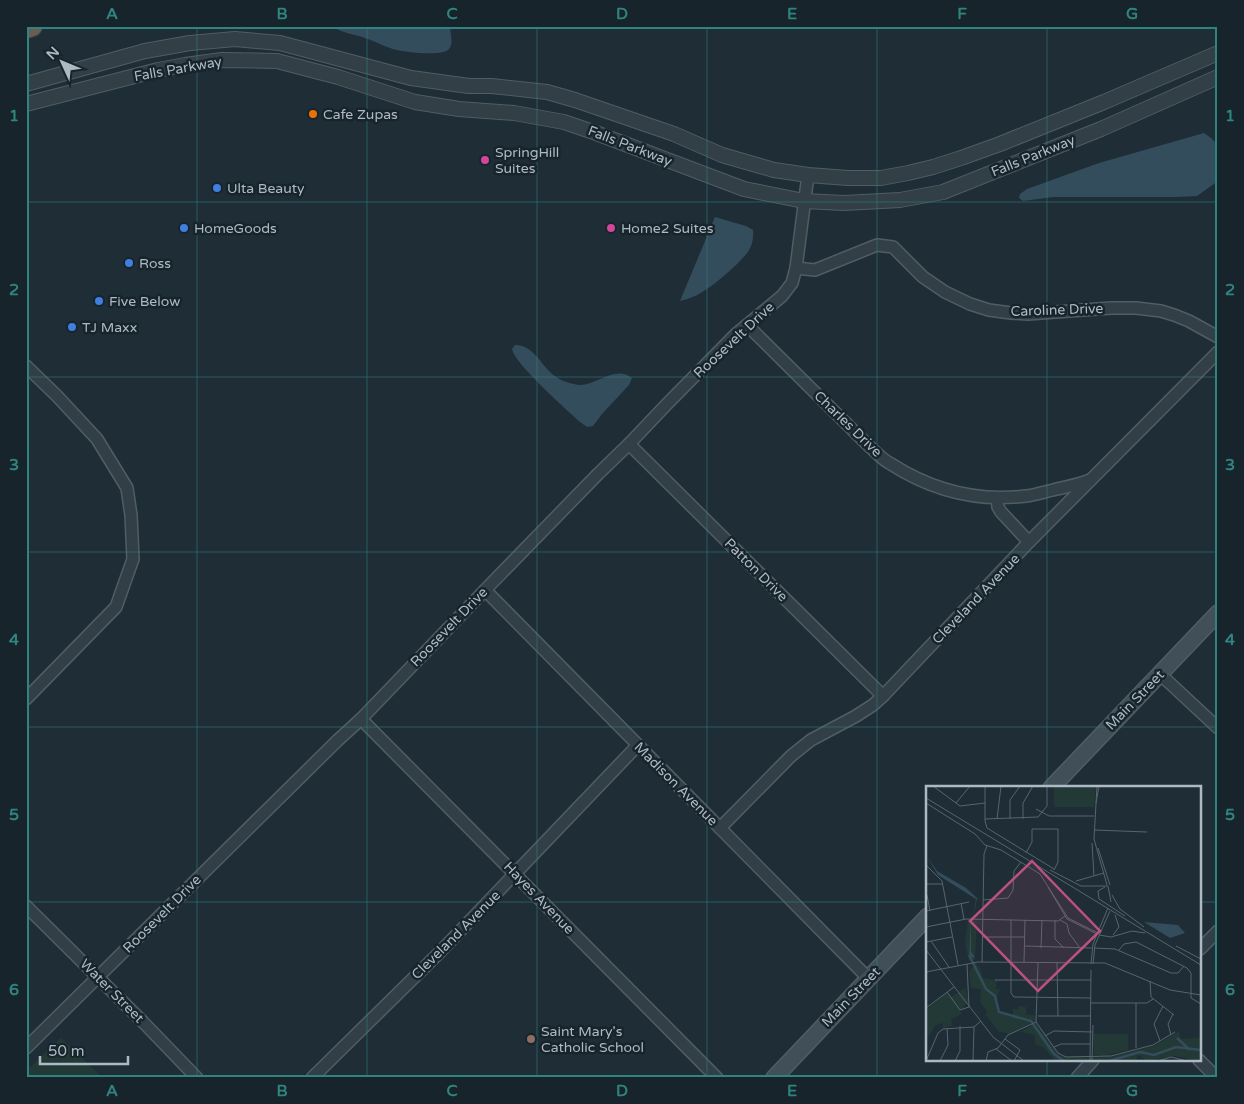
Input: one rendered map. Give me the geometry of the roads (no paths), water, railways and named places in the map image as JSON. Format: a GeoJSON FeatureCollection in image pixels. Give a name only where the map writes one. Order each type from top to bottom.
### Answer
{"type":"FeatureCollection","features":[{"type":"Feature","properties":{"kind":"highway"},"geometry":{"type":"LineString","coordinates":[[26,28],[32,26]]}},
{"type":"Feature","properties":{"kind":"main road","name":"Main Street"},"geometry":{"type":"LineString","coordinates":[[1053,786],[1218,613]]}},
{"type":"Feature","properties":{"kind":"main road","name":"Main Street"},"geometry":{"type":"LineString","coordinates":[[774,1078],[926,918]]}},
{"type":"Feature","properties":{"kind":"street","name":"Falls Parkway"},"geometry":{"type":"LineString","coordinates":[[26,84],[145,51],[190,42],[235,39],[280,43],[411,78],[469,86],[492,86],[547,92],[674,134],[722,155],[774,170],[848,178],[881,178],[908,173],[961,158],[1041,128],[1213,55]]}},
{"type":"Feature","properties":{"kind":"street"},"geometry":{"type":"LineString","coordinates":[[1213,55],[1218,42]]}},
{"type":"Feature","properties":{"kind":"street","name":"Falls Parkway"},"geometry":{"type":"LineString","coordinates":[[26,104],[148,72],[185,65],[222,60],[277,61],[338,77],[415,102],[459,109],[514,113],[564,122],[744,189],[804,201],[844,203],[900,200],[943,192],[1101,129],[1217,77]]}},
{"type":"Feature","properties":{"kind":"street","name":"Roosevelt Drive"},"geometry":{"type":"LineString","coordinates":[[26,1048],[361,719],[735,335],[782,296],[792,283],[796,268],[808,175]]}},
{"type":"Feature","properties":{"kind":"street","name":"Caroline Drive"},"geometry":{"type":"LineString","coordinates":[[796,268],[814,270],[877,245],[893,247],[923,278],[945,292],[988,310],[1028,314],[1136,308],[1161,311],[1174,315],[1218,337]]}},
{"type":"Feature","properties":{"kind":"street","name":"Charles Drive"},"geometry":{"type":"LineString","coordinates":[[747,324],[870,448],[890,464],[923,481],[946,490],[974,496],[997,498],[1028,496],[1080,484],[1092,479]]}},
{"type":"Feature","properties":{"kind":"street","name":"Cleveland Avenue"},"geometry":{"type":"LineString","coordinates":[[720,828],[791,756],[811,740],[856,716],[883,696],[1030,542],[1218,352]]}},
{"type":"Feature","properties":{"kind":"street"},"geometry":{"type":"LineString","coordinates":[[26,366],[97,439],[127,488],[131,515],[133,559],[116,607],[26,699]]}},
{"type":"Feature","properties":{"kind":"street","name":"Patton Drive"},"geometry":{"type":"LineString","coordinates":[[629,444],[883,696]]}},
{"type":"Feature","properties":{"kind":"street"},"geometry":{"type":"LineString","coordinates":[[997,498],[998,507],[1001,512],[1030,542]]}},
{"type":"Feature","properties":{"kind":"street","name":"Madison Avenue"},"geometry":{"type":"LineString","coordinates":[[485,590],[868,978]]}},
{"type":"Feature","properties":{"kind":"street"},"geometry":{"type":"LineString","coordinates":[[1160,674],[1218,728]]}},
{"type":"Feature","properties":{"kind":"street","name":"Hayes Avenue"},"geometry":{"type":"LineString","coordinates":[[361,719],[717,1078]]}},
{"type":"Feature","properties":{"kind":"street","name":"Cleveland Avenue"},"geometry":{"type":"LineString","coordinates":[[312,1078],[440,952],[638,745]]}},
{"type":"Feature","properties":{"kind":"street","name":"Water Street"},"geometry":{"type":"LineString","coordinates":[[26,906],[197,1078]]}},
{"type":"Feature","properties":{"kind":"street"},"geometry":{"type":"LineString","coordinates":[[1202,947],[1218,931]]}},
{"type":"Feature","properties":{"kind":"street"},"geometry":{"type":"LineString","coordinates":[[1077,1078],[1091,1062]]}},
{"type":"Feature","properties":{"kind":"street"},"geometry":{"type":"LineString","coordinates":[[1201,1062],[1217,1078]]}},
{"type":"Feature","properties":{"kind":"water"},"geometry":{"type":"Polygon","coordinates":[[[332,26],[450,26],[451,44],[449,49],[439,53],[398,50],[332,26]]]}},
{"type":"Feature","properties":{"kind":"water"},"geometry":{"type":"Polygon","coordinates":[[[1204,133],[1218,145],[1218,181],[1197,196],[1053,197],[1023,201],[1019,198],[1020,194],[1027,189],[1099,163],[1204,133]]]}},
{"type":"Feature","properties":{"kind":"water"},"geometry":{"type":"Polygon","coordinates":[[[715,217],[746,226],[753,230],[753,239],[749,251],[715,283],[701,293],[680,301],[715,217]]]}},
{"type":"Feature","properties":{"kind":"water"},"geometry":{"type":"Polygon","coordinates":[[[515,345],[531,351],[553,374],[561,380],[571,383],[581,385],[618,373],[632,378],[629,385],[593,426],[587,427],[553,397],[522,365],[512,349],[515,345]]]}},
{"type":"Feature","properties":{"kind":"place","name":"Cafe Zupas"},"geometry":{"type":"Point","coordinates":[313,114]}},
{"type":"Feature","properties":{"kind":"place","name":"SpringHill Suites"},"geometry":{"type":"Point","coordinates":[485,160]}},
{"type":"Feature","properties":{"kind":"place","name":"Ulta Beauty"},"geometry":{"type":"Point","coordinates":[217,188]}},
{"type":"Feature","properties":{"kind":"place","name":"HomeGoods"},"geometry":{"type":"Point","coordinates":[184,228]}},
{"type":"Feature","properties":{"kind":"place","name":"Home2 Suites"},"geometry":{"type":"Point","coordinates":[611,228]}},
{"type":"Feature","properties":{"kind":"place","name":"Ross"},"geometry":{"type":"Point","coordinates":[129,263]}},
{"type":"Feature","properties":{"kind":"place","name":"Five Below"},"geometry":{"type":"Point","coordinates":[99,301]}},
{"type":"Feature","properties":{"kind":"place","name":"TJ Maxx"},"geometry":{"type":"Point","coordinates":[72,327]}},
{"type":"Feature","properties":{"kind":"place","name":"Saint Mary's Catholic School"},"geometry":{"type":"Point","coordinates":[531,1039]}}]}
